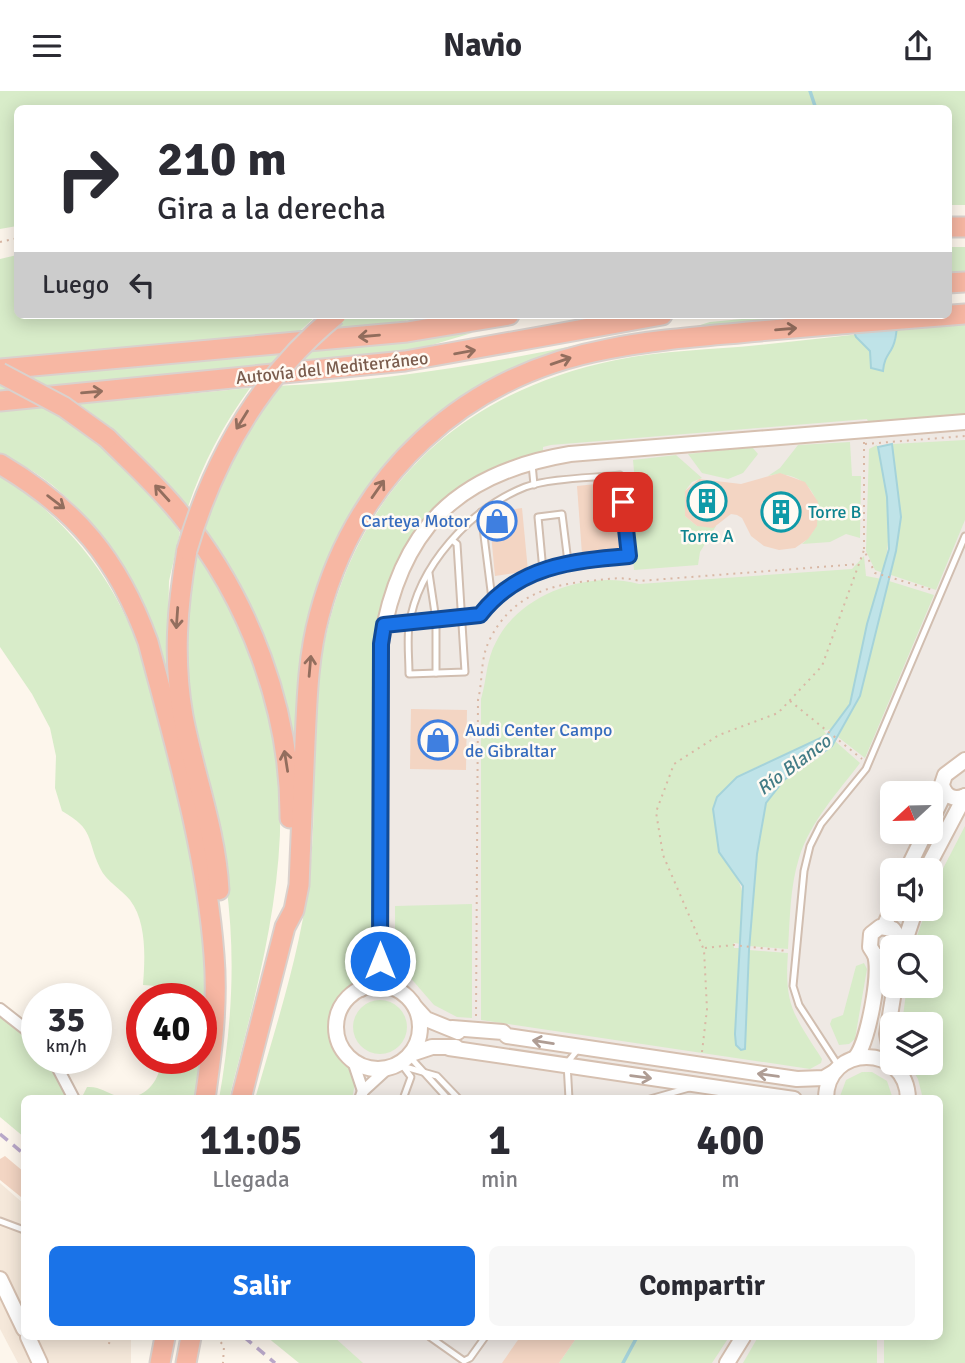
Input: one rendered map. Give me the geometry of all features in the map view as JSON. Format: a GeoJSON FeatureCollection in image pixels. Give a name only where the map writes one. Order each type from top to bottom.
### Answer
{"type":"FeatureCollection","features":[{"type":"Feature","properties":{"kind":"highway"},"geometry":{"type":"LineString","coordinates":[[214,1095],[224,1000],[219,883],[211,829],[184,717],[176,654],[178,603],[187,550],[204,497],[241,421],[280,368],[332,319]]}},
{"type":"Feature","properties":{"kind":"highway","name":"Autovía del Mediterráneo"},"geometry":{"type":"LineString","coordinates":[[0,371],[407,333],[486,319]]}},
{"type":"Feature","properties":{"kind":"highway","name":"Autovía del Mediterráneo"},"geometry":{"type":"LineString","coordinates":[[0,401],[405,361],[640,319]]}},
{"type":"Feature","properties":{"kind":"highway"},"geometry":{"type":"LineString","coordinates":[[242,1095],[285,927],[295,910],[299,884],[307,699],[318,618],[342,547],[380,485],[439,424],[467,404],[496,387],[569,358],[620,347],[895,319]]}},
{"type":"Feature","properties":{"kind":"highway"},"geometry":{"type":"LineString","coordinates":[[0,371],[64,407],[107,438],[158,488],[206,549],[238,604],[266,669],[288,766],[290,855],[283,909],[285,927]]}},
{"type":"Feature","properties":{"kind":"highway"},"geometry":{"type":"LineString","coordinates":[[0,464],[66,509],[91,537],[117,571],[136,608],[148,642],[200,851],[209,907],[214,958],[214,1035],[206,1095]]}},
{"type":"Feature","properties":{"kind":"highway"},"geometry":{"type":"LineString","coordinates":[[160,1363],[164,1340]]}},
{"type":"Feature","properties":{"kind":"street"},"geometry":{"type":"LineString","coordinates":[[767,1095],[615,1073],[567,1063],[432,1047],[401,1062],[361,1095],[353,1061],[338,1040],[336,1023],[342,1006],[371,980],[380,961],[381,644],[388,603],[402,564],[425,529],[455,499],[489,476],[532,460],[570,454],[863,437],[965,422]]}},
{"type":"Feature","properties":{"kind":"street"},"geometry":{"type":"LineString","coordinates":[[943,796],[945,792],[942,780],[963,769]]}},
{"type":"Feature","properties":{"kind":"street"},"geometry":{"type":"LineString","coordinates":[[945,792],[956,798],[965,796]]}},
{"type":"Feature","properties":{"kind":"street"},"geometry":{"type":"LineString","coordinates":[[934,858],[965,796]]}},
{"type":"Feature","properties":{"kind":"street"},"geometry":{"type":"LineString","coordinates":[[935,858],[965,807]]}},
{"type":"Feature","properties":{"kind":"street"},"geometry":{"type":"LineString","coordinates":[[884,927],[887,921]]}},
{"type":"Feature","properties":{"kind":"street"},"geometry":{"type":"LineString","coordinates":[[856,1057],[868,1023],[877,967],[869,937],[876,929],[884,927],[892,929],[895,935]]}},
{"type":"Feature","properties":{"kind":"street"},"geometry":{"type":"LineString","coordinates":[[875,955],[880,956]]}},
{"type":"Feature","properties":{"kind":"street"},"geometry":{"type":"LineString","coordinates":[[380,961],[391,981],[426,1019],[452,1028],[476,1029],[579,1048],[797,1079],[824,1077],[856,1057],[880,1058]]}},
{"type":"Feature","properties":{"kind":"street"},"geometry":{"type":"LineString","coordinates":[[361,989],[378,985],[403,994]]}},
{"type":"Feature","properties":{"kind":"street"},"geometry":{"type":"LineString","coordinates":[[353,1061],[369,1068],[401,1062],[420,1032],[414,1007]]}},
{"type":"Feature","properties":{"kind":"street"},"geometry":{"type":"LineString","coordinates":[[0,1009],[21,1025]]}},
{"type":"Feature","properties":{"kind":"street"},"geometry":{"type":"LineString","coordinates":[[452,1028],[457,1032],[481,1036],[503,1039],[507,1036]]}},
{"type":"Feature","properties":{"kind":"street"},"geometry":{"type":"LineString","coordinates":[[615,1073],[627,1054]]}},
{"type":"Feature","properties":{"kind":"street"},"geometry":{"type":"LineString","coordinates":[[826,1095],[827,1086],[836,1069]]}},
{"type":"Feature","properties":{"kind":"street"},"geometry":{"type":"LineString","coordinates":[[61,1074],[72,1095]]}},
{"type":"Feature","properties":{"kind":"street"},"geometry":{"type":"LineString","coordinates":[[901,1075],[907,1095]]}},
{"type":"Feature","properties":{"kind":"street"},"geometry":{"type":"LineString","coordinates":[[0,1279],[21,1323]]}},
{"type":"Feature","properties":{"kind":"street"},"geometry":{"type":"LineString","coordinates":[[29,1340],[40,1363]]}},
{"type":"Feature","properties":{"kind":"street"},"geometry":{"type":"LineString","coordinates":[[727,1363],[741,1340]]}},
{"type":"Feature","properties":{"kind":"lane"},"geometry":{"type":"LineString","coordinates":[[532,460],[534,485]]}},
{"type":"Feature","properties":{"kind":"lane"},"geometry":{"type":"LineString","coordinates":[[384,625],[410,623],[461,617],[480,615],[492,599],[512,583],[568,562],[629,556],[620,475],[534,485],[510,494],[481,512],[452,540],[429,573],[410,623],[409,674],[465,672],[461,617],[457,544],[452,540]]}},
{"type":"Feature","properties":{"kind":"lane"},"geometry":{"type":"LineString","coordinates":[[481,512],[492,599]]}},
{"type":"Feature","properties":{"kind":"lane"},"geometry":{"type":"LineString","coordinates":[[543,571],[538,517],[562,515],[568,562]]}},
{"type":"Feature","properties":{"kind":"lane"},"geometry":{"type":"LineString","coordinates":[[836,1069],[799,1005],[793,986],[800,890],[810,846],[821,824],[869,764],[940,593],[963,547],[965,536]]}},
{"type":"Feature","properties":{"kind":"lane"},"geometry":{"type":"LineString","coordinates":[[429,573],[436,620],[436,673]]}},
{"type":"Feature","properties":{"kind":"lane"},"geometry":{"type":"LineString","coordinates":[[569,1095],[567,1063],[579,1048]]}},
{"type":"Feature","properties":{"kind":"lane"},"geometry":{"type":"LineString","coordinates":[[401,1062],[437,1076],[455,1095]]}},
{"type":"Feature","properties":{"kind":"lane"},"geometry":{"type":"LineString","coordinates":[[401,1062],[421,1070],[444,1095]]}},
{"type":"Feature","properties":{"kind":"lane"},"geometry":{"type":"LineString","coordinates":[[401,1062],[411,1077],[404,1095]]}},
{"type":"Feature","properties":{"kind":"lane"},"geometry":{"type":"LineString","coordinates":[[664,1095],[699,1085]]}},
{"type":"Feature","properties":{"kind":"lane"},"geometry":{"type":"LineString","coordinates":[[0,1221],[21,1229]]}},
{"type":"Feature","properties":{"kind":"lane"},"geometry":{"type":"LineString","coordinates":[[434,1340],[464,1361],[470,1358],[483,1340]]}},
{"type":"Feature","properties":{"kind":"path"},"geometry":{"type":"LineString","coordinates":[[701,1065],[707,1009],[703,949],[663,855],[656,812],[674,764],[719,735],[778,713],[822,666],[864,550],[863,437],[965,436]]}},
{"type":"Feature","properties":{"kind":"path"},"geometry":{"type":"LineString","coordinates":[[864,550],[875,573],[940,593]]}},
{"type":"Feature","properties":{"kind":"path"},"geometry":{"type":"LineString","coordinates":[[476,1029],[478,700],[482,661],[488,642],[503,618],[530,594],[557,584],[625,577],[639,581],[859,564]]}},
{"type":"Feature","properties":{"kind":"path"},"geometry":{"type":"LineString","coordinates":[[790,701],[869,764]]}},
{"type":"Feature","properties":{"kind":"path"},"geometry":{"type":"LineString","coordinates":[[703,949],[734,946],[795,951]]}},
{"type":"Feature","properties":{"kind":"path"},"geometry":{"type":"LineString","coordinates":[[109,1344],[110,1340]]}},
{"type":"Feature","properties":{"kind":"path"},"geometry":{"type":"LineString","coordinates":[[219,1340],[224,1346],[223,1363]]}},
{"type":"Feature","properties":{"kind":"shaded area"},"geometry":{"type":"Polygon","coordinates":[[[965,345],[965,874],[937,935],[880,935],[880,998],[925,998],[923,1012],[880,1012],[880,1075],[932,1075],[939,1095],[289,1095],[340,664],[477,456],[965,345]]]}},
{"type":"Feature","properties":{"kind":"shaded area"},"geometry":{"type":"Polygon","coordinates":[[[0,1183],[21,1201],[21,1340],[131,1340],[131,1363],[18,1363],[0,1329],[0,1183]]]}},
{"type":"Feature","properties":{"kind":"shaded area"},"geometry":{"type":"Polygon","coordinates":[[[295,1340],[898,1340],[897,1363],[322,1363],[295,1340]]]}},
{"type":"Feature","properties":{"kind":"green space"},"geometry":{"type":"Polygon","coordinates":[[[0,91],[965,91],[965,205],[952,205],[952,105],[14,105],[14,227],[0,229],[0,91]]]}},
{"type":"Feature","properties":{"kind":"green space"},"geometry":{"type":"Polygon","coordinates":[[[952,247],[965,247],[965,273],[952,275],[952,247]]]}},
{"type":"Feature","properties":{"kind":"green space"},"geometry":{"type":"Polygon","coordinates":[[[14,256],[14,319],[313,319],[299,332],[0,359],[0,259],[14,256]]]}},
{"type":"Feature","properties":{"kind":"green space"},"geometry":{"type":"Polygon","coordinates":[[[345,319],[419,319],[331,330],[345,319]]]}},
{"type":"Feature","properties":{"kind":"green space"},"geometry":{"type":"Polygon","coordinates":[[[742,319],[798,319],[687,329],[710,322],[742,319]]]}},
{"type":"Feature","properties":{"kind":"green space"},"geometry":{"type":"Polygon","coordinates":[[[965,324],[965,415],[869,424],[867,419],[551,445],[543,447],[543,453],[507,464],[471,483],[390,586],[374,953],[367,977],[345,991],[331,1015],[332,1042],[356,1078],[353,1095],[256,1095],[289,981],[307,891],[313,837],[314,740],[320,667],[333,608],[354,554],[381,506],[416,464],[456,428],[503,399],[557,376],[616,360],[669,352],[965,324]]]}},
{"type":"Feature","properties":{"kind":"green space"},"geometry":{"type":"Polygon","coordinates":[[[472,333],[405,353],[0,391],[0,375],[472,333]]]}},
{"type":"Feature","properties":{"kind":"green space"},"geometry":{"type":"Polygon","coordinates":[[[582,344],[521,364],[482,385],[446,410],[412,439],[383,471],[357,506],[336,544],[319,585],[308,628],[296,756],[274,665],[250,607],[202,527],[227,465],[275,386],[352,381],[429,371],[582,344]]]}},
{"type":"Feature","properties":{"kind":"green space"},"geometry":{"type":"Polygon","coordinates":[[[250,388],[214,445],[188,507],[112,432],[113,429],[79,404],[250,388]]]}},
{"type":"Feature","properties":{"kind":"green space"},"geometry":{"type":"Polygon","coordinates":[[[45,405],[84,432],[137,478],[153,495],[180,533],[169,581],[167,675],[143,608],[108,545],[86,517],[61,492],[32,471],[0,454],[0,410],[45,405]]]}},
{"type":"Feature","properties":{"kind":"green space"},"geometry":{"type":"Polygon","coordinates":[[[965,440],[965,520],[936,590],[891,575],[901,517],[892,444],[965,440]]]}},
{"type":"Feature","properties":{"kind":"green space"},"geometry":{"type":"Polygon","coordinates":[[[850,442],[852,476],[861,476],[860,538],[846,534],[830,542],[802,544],[812,533],[817,520],[818,507],[814,495],[807,485],[796,478],[768,476],[780,468],[798,445],[850,442]]]}},
{"type":"Feature","properties":{"kind":"green space"},"geometry":{"type":"Polygon","coordinates":[[[877,445],[885,476],[889,509],[883,573],[875,570],[866,551],[869,449],[877,445]]]}},
{"type":"Feature","properties":{"kind":"green space"},"geometry":{"type":"Polygon","coordinates":[[[752,447],[758,454],[743,473],[728,479],[702,473],[688,454],[752,447]]]}},
{"type":"Feature","properties":{"kind":"green space"},"geometry":{"type":"Polygon","coordinates":[[[676,455],[702,478],[692,482],[685,491],[685,516],[697,526],[716,526],[700,552],[698,565],[634,570],[629,518],[638,516],[633,460],[676,455]]]}},
{"type":"Feature","properties":{"kind":"green space"},"geometry":{"type":"Polygon","coordinates":[[[0,476],[41,505],[76,541],[106,581],[130,626],[149,681],[185,828],[200,917],[204,983],[143,983],[144,941],[136,909],[103,873],[85,829],[62,811],[55,788],[56,756],[50,728],[32,694],[0,647],[0,476]]]}},
{"type":"Feature","properties":{"kind":"green space"},"geometry":{"type":"Polygon","coordinates":[[[197,549],[239,623],[262,684],[275,743],[280,802],[278,861],[271,920],[230,1095],[220,1095],[231,991],[229,910],[219,841],[187,696],[184,654],[189,590],[197,549]]]}},
{"type":"Feature","properties":{"kind":"green space"},"geometry":{"type":"Polygon","coordinates":[[[864,556],[866,576],[882,579],[867,624],[850,703],[835,728],[824,731],[827,735],[744,773],[725,789],[719,852],[736,876],[744,904],[741,944],[734,943],[734,948],[740,948],[736,1045],[745,1049],[749,950],[788,953],[788,986],[793,1009],[822,1059],[821,1063],[810,1069],[481,1020],[481,699],[490,656],[507,625],[521,610],[539,598],[578,583],[619,580],[639,584],[852,569],[864,556]]]}},
{"type":"Feature","properties":{"kind":"green space"},"geometry":{"type":"Polygon","coordinates":[[[889,581],[934,595],[865,758],[838,737],[860,696],[889,581]]]}},
{"type":"Feature","properties":{"kind":"green space"},"geometry":{"type":"Polygon","coordinates":[[[835,741],[860,763],[825,808],[804,845],[794,880],[788,949],[749,946],[757,843],[766,805],[779,784],[822,756],[835,741]]]}},
{"type":"Feature","properties":{"kind":"green space"},"geometry":{"type":"Polygon","coordinates":[[[965,826],[965,1363],[884,1363],[884,1340],[943,1340],[943,1095],[922,1095],[916,1075],[943,1075],[943,1012],[904,1012],[905,998],[943,998],[943,935],[917,935],[922,921],[943,921],[943,869],[965,826]]]}},
{"type":"Feature","properties":{"kind":"green space"},"geometry":{"type":"Polygon","coordinates":[[[472,904],[472,1018],[457,1017],[434,1005],[395,960],[395,906],[472,904]]]}},
{"type":"Feature","properties":{"kind":"green space"},"geometry":{"type":"Polygon","coordinates":[[[864,963],[867,969],[855,1039],[849,1044],[839,1045],[830,1024],[832,1019],[843,1015],[856,966],[864,963]]]}},
{"type":"Feature","properties":{"kind":"green space"},"geometry":{"type":"Polygon","coordinates":[[[380,1000],[399,1008],[407,1027],[399,1046],[380,1054],[361,1046],[353,1027],[361,1008],[380,1000]]]}},
{"type":"Feature","properties":{"kind":"green space"},"geometry":{"type":"Polygon","coordinates":[[[0,1017],[21,1033],[21,1074],[54,1074],[66,1095],[21,1095],[21,1134],[0,1117],[0,1017]]]}},
{"type":"Feature","properties":{"kind":"green space"},"geometry":{"type":"Polygon","coordinates":[[[862,1072],[872,1072],[887,1081],[892,1095],[840,1095],[846,1080],[862,1072]]]}},
{"type":"Feature","properties":{"kind":"green space"},"geometry":{"type":"Polygon","coordinates":[[[200,1074],[198,1095],[138,1095],[149,1088],[158,1075],[200,1074]]]}},
{"type":"Feature","properties":{"kind":"green space"},"geometry":{"type":"Polygon","coordinates":[[[87,1087],[115,1095],[83,1095],[87,1087]]]}},
{"type":"Feature","properties":{"kind":"green space"},"geometry":{"type":"Polygon","coordinates":[[[271,1340],[337,1340],[363,1363],[299,1363],[271,1340]]]}},
{"type":"Feature","properties":{"kind":"green space"},"geometry":{"type":"Polygon","coordinates":[[[575,1340],[727,1340],[712,1363],[559,1363],[575,1340]]]}},
{"type":"Feature","properties":{"kind":"green space"},"geometry":{"type":"Polygon","coordinates":[[[756,1340],[877,1340],[877,1363],[743,1363],[756,1340]]]}},
{"type":"Feature","properties":{"kind":"water"},"geometry":{"type":"Polygon","coordinates":[[[849,319],[897,319],[893,346],[883,371],[871,368],[870,351],[856,337],[849,319]]]}},
{"type":"Feature","properties":{"kind":"water"},"geometry":{"type":"Polygon","coordinates":[[[892,444],[901,517],[896,551],[860,696],[832,746],[784,780],[766,803],[757,854],[745,1049],[741,1050],[736,1045],[735,1034],[743,886],[719,852],[713,809],[717,797],[737,777],[827,735],[850,704],[867,624],[889,549],[887,497],[878,447],[892,444]]]}},
{"type":"Feature","properties":{"kind":"building","name":"Torre B"},"geometry":{"type":"Polygon","coordinates":[[[780,473],[805,482],[818,502],[817,526],[808,539],[795,548],[779,550],[764,546],[751,536],[742,518],[737,515],[731,514],[713,528],[697,526],[685,516],[685,491],[699,479],[741,484],[780,473]]]}},
{"type":"Feature","properties":{"kind":"building"},"geometry":{"type":"Polygon","coordinates":[[[615,482],[623,551],[582,554],[577,486],[615,482]]]}},
{"type":"Feature","properties":{"kind":"building"},"geometry":{"type":"Polygon","coordinates":[[[522,508],[528,571],[495,576],[489,513],[522,508]]]}},
{"type":"Feature","properties":{"kind":"building","name":"Audi Center Campo de Gibraltar"},"geometry":{"type":"Polygon","coordinates":[[[411,709],[467,710],[466,770],[410,769],[411,709]]]}},
{"type":"Feature","properties":{"kind":"building"},"geometry":{"type":"Polygon","coordinates":[[[5,1156],[21,1169],[21,1197],[0,1180],[0,1159],[5,1156]]]}},
{"type":"Feature","properties":{"kind":"building"},"geometry":{"type":"Polygon","coordinates":[[[518,1340],[575,1340],[559,1363],[502,1363],[518,1340]]]}},
{"type":"Feature","properties":{"kind":"waterway","name":"Río Blanco"},"geometry":{"type":"LineString","coordinates":[[810,91],[815,105]]}},
{"type":"Feature","properties":{"kind":"waterway","name":"Río Blanco"},"geometry":{"type":"LineString","coordinates":[[623,1363],[635,1340]]}},
{"type":"Feature","properties":{"kind":"railway"},"geometry":{"type":"LineString","coordinates":[[0,1134],[21,1152]]}},
{"type":"Feature","properties":{"kind":"railway"},"geometry":{"type":"LineString","coordinates":[[248,1340],[275,1363]]}},
{"type":"Feature","properties":{"kind":"place","name":"Torre A"},"geometry":{"type":"Point","coordinates":[707,501]}},
{"type":"Feature","properties":{"kind":"place","name":"Torre B"},"geometry":{"type":"Point","coordinates":[781,512]}},
{"type":"Feature","properties":{"kind":"place","name":"Carteya Motor"},"geometry":{"type":"Point","coordinates":[497,521]}},
{"type":"Feature","properties":{"kind":"place","name":"Audi Center Campo de Gibraltar"},"geometry":{"type":"Point","coordinates":[438,740]}},
{"type":"Feature","properties":{"kind":"route"},"geometry":{"type":"LineString","coordinates":[[380,961],[381,644],[384,625],[480,615],[492,599],[512,583],[568,562],[629,556],[623,502]]}}]}
